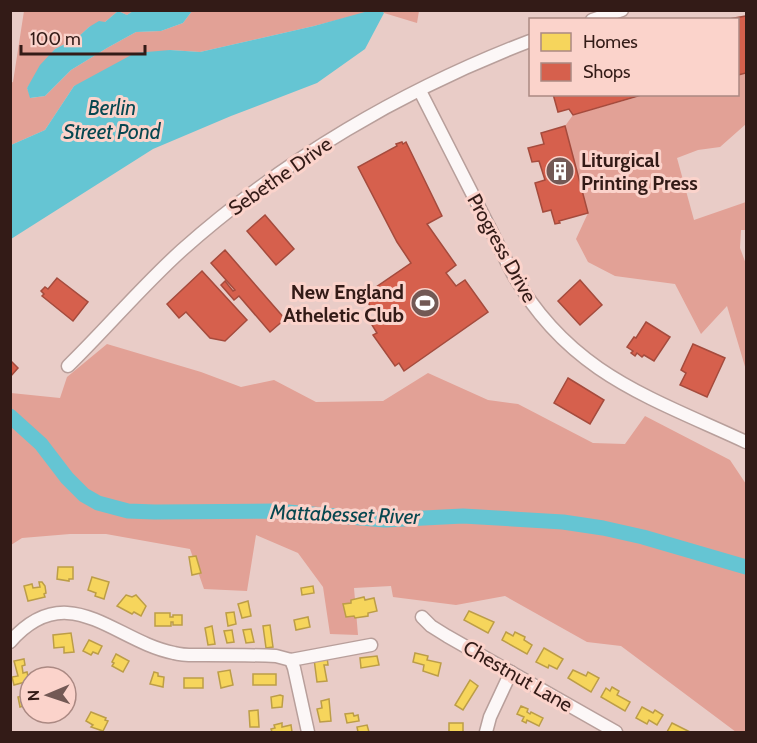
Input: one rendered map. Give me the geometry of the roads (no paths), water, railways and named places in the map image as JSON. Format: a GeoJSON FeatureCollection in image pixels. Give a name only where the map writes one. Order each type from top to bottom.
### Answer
{"type":"FeatureCollection","features":[{"type":"Feature","properties":{"kind":"street"},"geometry":{"type":"LineString","coordinates":[[598,18],[622,10]]}},
{"type":"Feature","properties":{"kind":"street","name":"Sebethe Drive"},"geometry":{"type":"LineString","coordinates":[[68,366],[158,272],[272,178],[336,136],[420,90],[529,42]]}},
{"type":"Feature","properties":{"kind":"street","name":"Progress Drive"},"geometry":{"type":"LineString","coordinates":[[420,90],[524,294],[553,331],[589,363],[610,377],[747,442]]}},
{"type":"Feature","properties":{"kind":"street"},"geometry":{"type":"LineString","coordinates":[[10,642],[38,620],[68,613],[100,620],[157,650],[177,654],[276,656],[291,660],[371,645]]}},
{"type":"Feature","properties":{"kind":"street","name":"Chestnut Lane"},"geometry":{"type":"LineString","coordinates":[[422,617],[447,636],[616,732]]}},
{"type":"Feature","properties":{"kind":"street"},"geometry":{"type":"LineString","coordinates":[[291,660],[308,732]]}},
{"type":"Feature","properties":{"kind":"street"},"geometry":{"type":"LineString","coordinates":[[486,732],[490,717],[511,672]]}},
{"type":"Feature","properties":{"kind":"water","name":"Berlin Street Pond"},"geometry":{"type":"Polygon","coordinates":[[[372,10],[384,13],[365,49],[317,83],[153,149],[11,239],[11,145],[45,130],[74,86],[135,53],[170,50],[200,52],[372,10]]]}},
{"type":"Feature","properties":{"kind":"water"},"geometry":{"type":"Polygon","coordinates":[[[118,11],[127,15],[133,11],[192,11],[183,23],[161,31],[136,32],[71,70],[45,96],[30,98],[27,88],[40,65],[55,49],[77,38],[99,21],[105,22],[118,11]]]}},
{"type":"Feature","properties":{"kind":"waterway","name":"Mattabesset River"},"geometry":{"type":"LineString","coordinates":[[10,416],[41,444],[67,478],[84,495],[98,503],[128,511],[276,511],[385,520],[463,516],[563,522],[643,537],[746,567]]}},
{"type":"Feature","properties":{"kind":"place","name":"Liturgical Printing Press"},"geometry":{"type":"Point","coordinates":[560,171]}},
{"type":"Feature","properties":{"kind":"place","name":"New England Atheletic Club"},"geometry":{"type":"Point","coordinates":[425,303]}}]}
